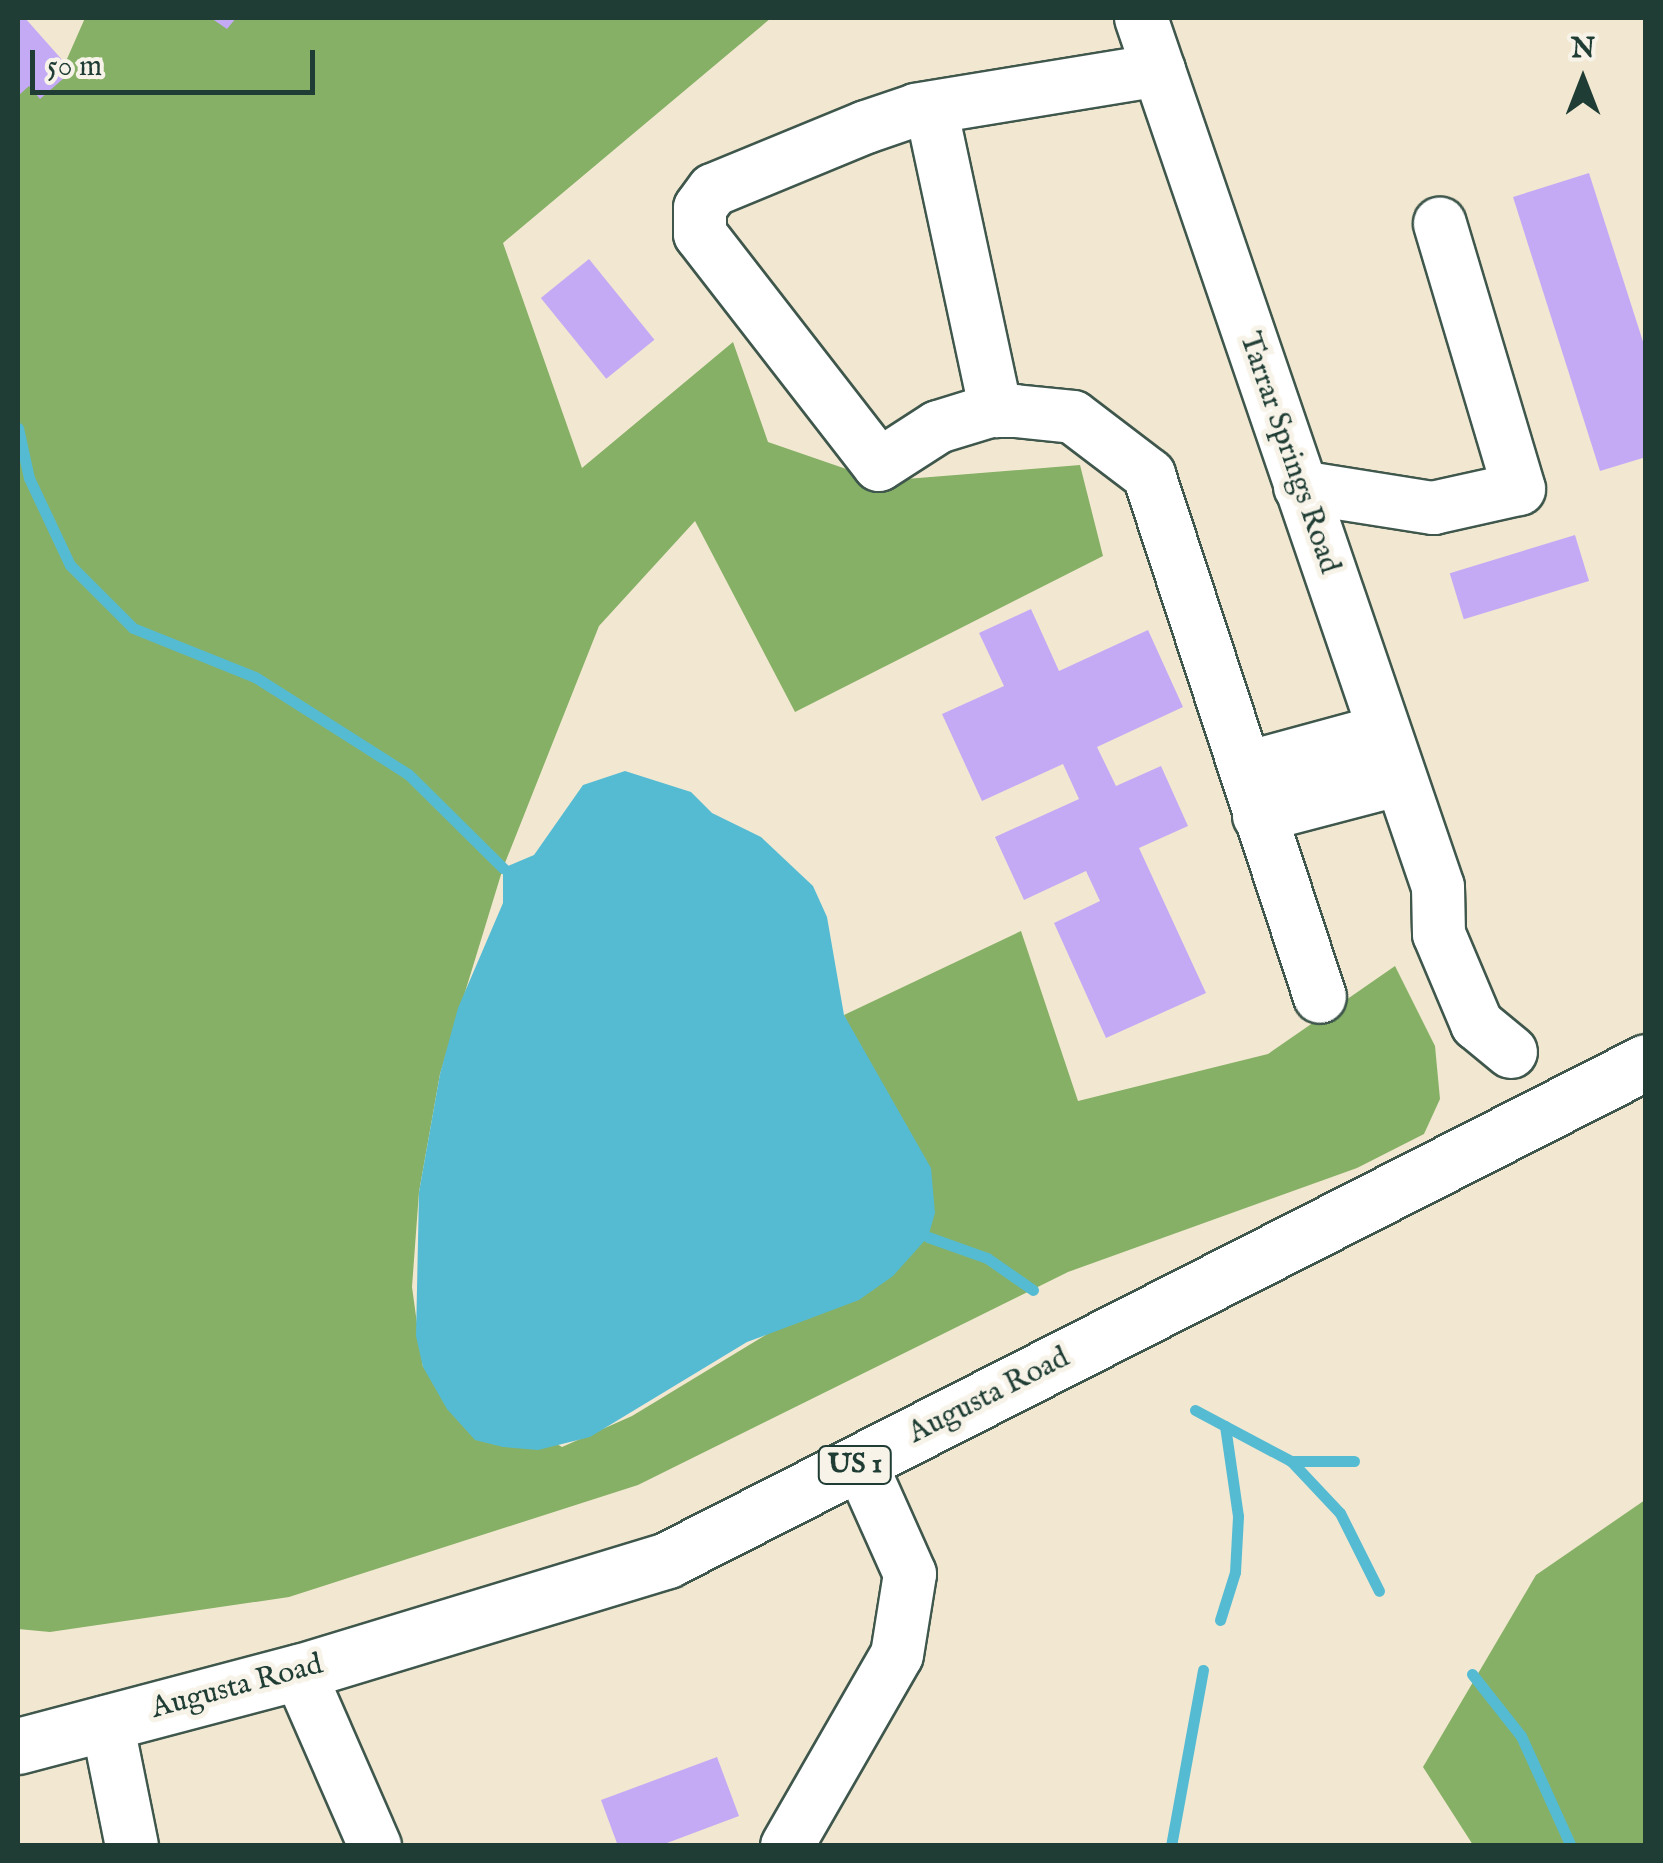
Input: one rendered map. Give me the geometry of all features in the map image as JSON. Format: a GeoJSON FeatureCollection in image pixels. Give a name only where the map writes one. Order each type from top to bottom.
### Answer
{"type":"FeatureCollection","features":[{"type":"Feature","properties":{"kind":"main road","name":"Augusta Road"},"geometry":{"type":"LineString","coordinates":[[18,1746],[299,1672],[667,1560],[1538,1113],[1646,1062]]}},
{"type":"Feature","properties":{"kind":"street","name":"Tarrar Springs Road"},"geometry":{"type":"LineString","coordinates":[[1141,18],[1390,756],[1438,887],[1439,934],[1477,1024],[1511,1052],[1538,1113]]}},
{"type":"Feature","properties":{"kind":"street"},"geometry":{"type":"LineString","coordinates":[[1159,70],[932,108],[713,190],[700,208],[700,234],[878,465],[938,427],[996,411],[1073,417],[1149,475],[1320,996]]}},
{"type":"Feature","properties":{"kind":"street"},"geometry":{"type":"LineString","coordinates":[[932,108],[996,411]]}},
{"type":"Feature","properties":{"kind":"street"},"geometry":{"type":"LineString","coordinates":[[1300,487],[1433,508],[1519,489],[1440,224]]}},
{"type":"Feature","properties":{"kind":"street"},"geometry":{"type":"LineString","coordinates":[[1253,792],[1390,756]]}},
{"type":"Feature","properties":{"kind":"street"},"geometry":{"type":"LineString","coordinates":[[787,1846],[896,1654],[910,1574],[860,1462]]}},
{"type":"Feature","properties":{"kind":"street"},"geometry":{"type":"LineString","coordinates":[[299,1672],[375,1846]]}},
{"type":"Feature","properties":{"kind":"street"},"geometry":{"type":"LineString","coordinates":[[108,1722],[132,1846]]}},
{"type":"Feature","properties":{"kind":"green space"},"geometry":{"type":"Polygon","coordinates":[[[85,18],[771,18],[503,243],[582,468],[733,342],[768,442],[881,481],[1080,465],[1103,556],[795,712],[695,521],[599,626],[503,868],[440,1074],[419,1192],[412,1287],[423,1367],[562,1447],[632,1416],[782,1325],[865,1060],[844,1015],[1021,931],[1078,1101],[1268,1054],[1395,966],[1435,1046],[1440,1099],[1424,1134],[1357,1168],[1068,1272],[638,1485],[289,1597],[50,1632],[18,1629],[18,69],[63,68],[85,18]]]}},
{"type":"Feature","properties":{"kind":"green space"},"geometry":{"type":"Polygon","coordinates":[[[1645,1500],[1645,1845],[1473,1845],[1423,1767],[1536,1575],[1645,1500]]]}},
{"type":"Feature","properties":{"kind":"water"},"geometry":{"type":"Polygon","coordinates":[[[625,771],[691,792],[712,813],[761,837],[813,886],[827,917],[844,1015],[931,1168],[935,1213],[928,1237],[893,1276],[859,1300],[747,1342],[590,1437],[538,1450],[503,1447],[475,1440],[447,1409],[423,1367],[416,1336],[419,1192],[440,1074],[458,1008],[503,903],[503,868],[534,855],[583,785],[625,771]]]}},
{"type":"Feature","properties":{"kind":"building"},"geometry":{"type":"Polygon","coordinates":[[[18,18],[25,18],[72,71],[40,99],[29,86],[18,96],[18,18]]]}},
{"type":"Feature","properties":{"kind":"building"},"geometry":{"type":"Polygon","coordinates":[[[211,18],[236,18],[227,29],[211,18]]]}},
{"type":"Feature","properties":{"kind":"building"},"geometry":{"type":"Polygon","coordinates":[[[1589,173],[1646,351],[1646,457],[1600,471],[1513,197],[1589,173]]]}},
{"type":"Feature","properties":{"kind":"building"},"geometry":{"type":"Polygon","coordinates":[[[589,259],[654,340],[606,379],[541,298],[589,259]]]}},
{"type":"Feature","properties":{"kind":"building"},"geometry":{"type":"Polygon","coordinates":[[[1575,535],[1589,581],[1464,619],[1450,573],[1575,535]]]}},
{"type":"Feature","properties":{"kind":"building"},"geometry":{"type":"Polygon","coordinates":[[[1031,609],[1059,671],[1148,630],[1183,707],[1097,747],[1116,786],[1161,766],[1188,826],[1139,848],[1206,993],[1106,1038],[1054,923],[1100,901],[1086,871],[1024,900],[995,837],[1079,799],[1063,764],[982,801],[942,714],[1004,686],[979,633],[1031,609]]]}},
{"type":"Feature","properties":{"kind":"building"},"geometry":{"type":"Polygon","coordinates":[[[717,1757],[739,1816],[659,1846],[618,1846],[601,1800],[717,1757]]]}},
{"type":"Feature","properties":{"kind":"waterway"},"geometry":{"type":"LineString","coordinates":[[18,428],[29,478],[70,565],[133,628],[255,677],[408,774],[503,868]]}},
{"type":"Feature","properties":{"kind":"waterway"},"geometry":{"type":"LineString","coordinates":[[928,1237],[987,1258],[1033,1290]]}},
{"type":"Feature","properties":{"kind":"waterway"},"geometry":{"type":"LineString","coordinates":[[1195,1410],[1291,1461],[1340,1513],[1379,1591]]}},
{"type":"Feature","properties":{"kind":"waterway"},"geometry":{"type":"LineString","coordinates":[[1220,1620],[1235,1572],[1238,1516],[1225,1426]]}},
{"type":"Feature","properties":{"kind":"waterway"},"geometry":{"type":"LineString","coordinates":[[1291,1461],[1354,1461]]}},
{"type":"Feature","properties":{"kind":"waterway"},"geometry":{"type":"LineString","coordinates":[[1171,1846],[1203,1670]]}},
{"type":"Feature","properties":{"kind":"waterway"},"geometry":{"type":"LineString","coordinates":[[1472,1674],[1521,1736],[1571,1846]]}}]}
